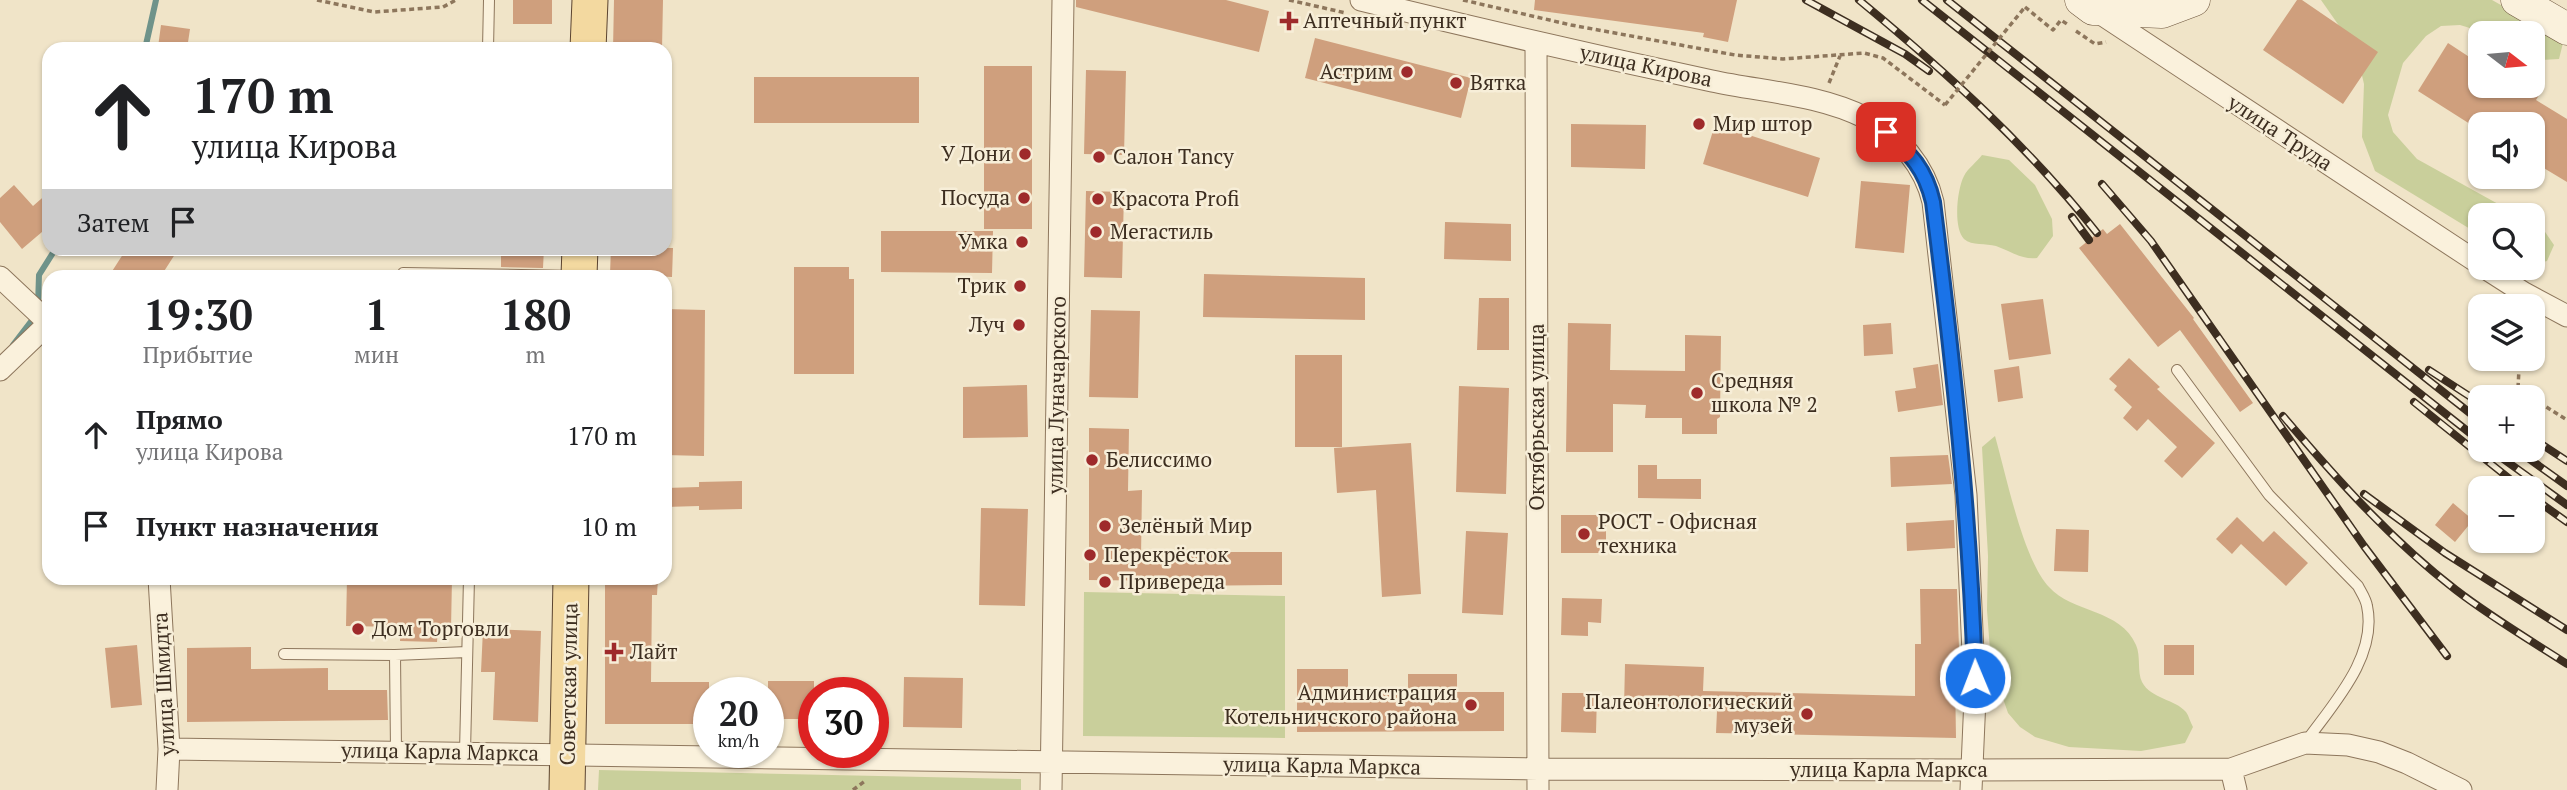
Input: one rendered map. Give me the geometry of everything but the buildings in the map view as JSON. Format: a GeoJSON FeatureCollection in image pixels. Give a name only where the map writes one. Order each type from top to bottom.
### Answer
{"type":"FeatureCollection","features":[{"type":"Feature","properties":{"kind":"main road"},"geometry":{"type":"LineString","coordinates":[[588,42],[590,0]]}},
{"type":"Feature","properties":{"kind":"main road","name":"Советская улица"},"geometry":{"type":"LineString","coordinates":[[567,790],[571,585]]}},
{"type":"Feature","properties":{"kind":"street","name":"улица Луначарского"},"geometry":{"type":"LineString","coordinates":[[1051,790],[1063,0]]}},
{"type":"Feature","properties":{"kind":"street","name":"улица Кирова"},"geometry":{"type":"LineString","coordinates":[[1361,0],[1536,43],[1714,82],[1821,101],[1869,120],[1916,160],[1927,180],[1933,202],[1962,439],[1974,636],[1975,698],[1971,780]]}},
{"type":"Feature","properties":{"kind":"street"},"geometry":{"type":"LineString","coordinates":[[2087,5],[2162,12],[2194,0]]}},
{"type":"Feature","properties":{"kind":"street"},"geometry":{"type":"LineString","coordinates":[[2517,0],[2567,29]]}},
{"type":"Feature","properties":{"kind":"street","name":"улица Труда"},"geometry":{"type":"LineString","coordinates":[[2087,5],[2468,256]]}},
{"type":"Feature","properties":{"kind":"street","name":"Октябрьская улица"},"geometry":{"type":"LineString","coordinates":[[1536,43],[1538,780]]}},
{"type":"Feature","properties":{"kind":"street"},"geometry":{"type":"LineString","coordinates":[[0,277],[42,316]]}},
{"type":"Feature","properties":{"kind":"street"},"geometry":{"type":"LineString","coordinates":[[2504,280],[2567,316]]}},
{"type":"Feature","properties":{"kind":"street"},"geometry":{"type":"LineString","coordinates":[[0,370],[42,330]]}},
{"type":"Feature","properties":{"kind":"street","name":"улица Шмидта"},"geometry":{"type":"LineString","coordinates":[[159,585],[169,749],[167,790]]}},
{"type":"Feature","properties":{"kind":"street","name":"улица Карла Маркса"},"geometry":{"type":"LineString","coordinates":[[169,749],[1051,762],[1538,780],[2233,780],[2305,743],[2348,745],[2379,752],[2461,790]]}},
{"type":"Feature","properties":{"kind":"lane"},"geometry":{"type":"LineString","coordinates":[[488,42],[489,0]]}},
{"type":"Feature","properties":{"kind":"lane"},"geometry":{"type":"LineString","coordinates":[[2177,370],[2269,495],[2358,586],[2367,605],[2369,630],[2364,654],[2342,691],[2305,743]]}},
{"type":"Feature","properties":{"kind":"lane"},"geometry":{"type":"LineString","coordinates":[[466,752],[469,585]]}},
{"type":"Feature","properties":{"kind":"lane"},"geometry":{"type":"LineString","coordinates":[[284,654],[395,655],[467,652]]}},
{"type":"Feature","properties":{"kind":"lane"},"geometry":{"type":"LineString","coordinates":[[395,655],[396,751]]}},
{"type":"Feature","properties":{"kind":"path"},"geometry":{"type":"LineString","coordinates":[[317,0],[374,12],[443,7],[456,0]]}},
{"type":"Feature","properties":{"kind":"path"},"geometry":{"type":"LineString","coordinates":[[1463,0],[1571,25],[1735,55],[1783,59],[1864,53],[1883,58],[1945,105],[2025,8],[2053,30],[2061,20],[2095,44]]}},
{"type":"Feature","properties":{"kind":"path"},"geometry":{"type":"LineString","coordinates":[[1821,101],[1840,56]]}},
{"type":"Feature","properties":{"kind":"path"},"geometry":{"type":"LineString","coordinates":[[2545,407],[2567,420]]}},
{"type":"Feature","properties":{"kind":"green space"},"geometry":{"type":"Polygon","coordinates":[[[2321,0],[2492,0],[2529,21],[2468,21],[2468,27],[2441,26],[2426,36],[2403,63],[2388,115],[2393,132],[2417,159],[2496,203],[2468,203],[2468,228],[2375,171],[2362,137],[2364,84],[2356,50],[2321,0]]]}},
{"type":"Feature","properties":{"kind":"green space"},"geometry":{"type":"Polygon","coordinates":[[[2545,30],[2563,43],[2559,59],[2545,60],[2545,30]]]}},
{"type":"Feature","properties":{"kind":"green space"},"geometry":{"type":"Polygon","coordinates":[[[1982,155],[2009,160],[2035,185],[2052,219],[2053,236],[2037,258],[2021,256],[1996,246],[1971,243],[1961,234],[1957,208],[1962,182],[1968,170],[1982,155]]]}},
{"type":"Feature","properties":{"kind":"green space"},"geometry":{"type":"Polygon","coordinates":[[[2545,232],[2554,245],[2545,262],[2545,232]]]}},
{"type":"Feature","properties":{"kind":"green space"},"geometry":{"type":"Polygon","coordinates":[[[1995,436],[2023,537],[2040,574],[2059,595],[2108,618],[2129,633],[2136,645],[2141,678],[2146,688],[2176,704],[2188,715],[2193,727],[2185,743],[2141,751],[2069,747],[2035,737],[2020,727],[2008,713],[1991,664],[1987,610],[1988,556],[1982,447],[1995,436]]]}},
{"type":"Feature","properties":{"kind":"green space"},"geometry":{"type":"Polygon","coordinates":[[[1084,592],[1285,596],[1285,738],[1083,736],[1084,592]]]}},
{"type":"Feature","properties":{"kind":"green space"},"geometry":{"type":"Polygon","coordinates":[[[599,770],[1021,779],[1021,790],[598,790],[599,770]]]}},
{"type":"Feature","properties":{"kind":"waterway"},"geometry":{"type":"LineString","coordinates":[[147,42],[156,0]]}},
{"type":"Feature","properties":{"kind":"waterway"},"geometry":{"type":"LineString","coordinates":[[42,270],[51,256]]}},
{"type":"Feature","properties":{"kind":"waterway"},"geometry":{"type":"LineString","coordinates":[[38,305],[39,275],[42,270]]}},
{"type":"Feature","properties":{"kind":"waterway"},"geometry":{"type":"LineString","coordinates":[[13,345],[36,315]]}},
{"type":"Feature","properties":{"kind":"railway"},"geometry":{"type":"LineString","coordinates":[[1806,0],[1905,54],[1929,71]]}},
{"type":"Feature","properties":{"kind":"railway"},"geometry":{"type":"LineString","coordinates":[[1859,0],[1984,110],[2043,170],[2097,233]]}},
{"type":"Feature","properties":{"kind":"railway"},"geometry":{"type":"LineString","coordinates":[[1922,0],[2468,432]]}},
{"type":"Feature","properties":{"kind":"railway"},"geometry":{"type":"LineString","coordinates":[[1947,0],[2468,412]]}},
{"type":"Feature","properties":{"kind":"railway"},"geometry":{"type":"LineString","coordinates":[[2102,184],[2151,241],[2364,546],[2447,656]]}},
{"type":"Feature","properties":{"kind":"railway"},"geometry":{"type":"LineString","coordinates":[[2072,217],[2089,240]]}},
{"type":"Feature","properties":{"kind":"railway"},"geometry":{"type":"LineString","coordinates":[[2429,370],[2468,395]]}},
{"type":"Feature","properties":{"kind":"railway"},"geometry":{"type":"LineString","coordinates":[[2414,402],[2506,476]]}},
{"type":"Feature","properties":{"kind":"railway"},"geometry":{"type":"LineString","coordinates":[[2283,416],[2365,508],[2432,571],[2483,610],[2567,664]]}},
{"type":"Feature","properties":{"kind":"railway"},"geometry":{"type":"LineString","coordinates":[[2545,447],[2567,461]]}},
{"type":"Feature","properties":{"kind":"railway"},"geometry":{"type":"LineString","coordinates":[[2508,462],[2567,505]]}},
{"type":"Feature","properties":{"kind":"railway"},"geometry":{"type":"LineString","coordinates":[[2534,462],[2567,486]]}},
{"type":"Feature","properties":{"kind":"railway"},"geometry":{"type":"LineString","coordinates":[[2364,494],[2445,553],[2567,630]]}},
{"type":"Feature","properties":{"kind":"railway"},"geometry":{"type":"LineString","coordinates":[[2545,506],[2567,522]]}},
{"type":"Feature","properties":{"kind":"place","name":"Аптечный пункт"},"geometry":{"type":"Point","coordinates":[1289,21]}},
{"type":"Feature","properties":{"kind":"place","name":"Астрим"},"geometry":{"type":"Point","coordinates":[1407,72]}},
{"type":"Feature","properties":{"kind":"place","name":"Вятка"},"geometry":{"type":"Point","coordinates":[1456,83]}},
{"type":"Feature","properties":{"kind":"place","name":"Мир штор"},"geometry":{"type":"Point","coordinates":[1699,124]}},
{"type":"Feature","properties":{"kind":"place","name":"У Дони"},"geometry":{"type":"Point","coordinates":[1025,154]}},
{"type":"Feature","properties":{"kind":"place","name":"Салон Tancy"},"geometry":{"type":"Point","coordinates":[1099,157]}},
{"type":"Feature","properties":{"kind":"place","name":"Посуда"},"geometry":{"type":"Point","coordinates":[1024,198]}},
{"type":"Feature","properties":{"kind":"place","name":"Красота Profi"},"geometry":{"type":"Point","coordinates":[1098,199]}},
{"type":"Feature","properties":{"kind":"place","name":"Мегастиль"},"geometry":{"type":"Point","coordinates":[1096,232]}},
{"type":"Feature","properties":{"kind":"place","name":"Умка"},"geometry":{"type":"Point","coordinates":[1022,242]}},
{"type":"Feature","properties":{"kind":"place","name":"Трик"},"geometry":{"type":"Point","coordinates":[1020,286]}},
{"type":"Feature","properties":{"kind":"place","name":"Луч"},"geometry":{"type":"Point","coordinates":[1019,325]}},
{"type":"Feature","properties":{"kind":"place","name":"Средняя школа № 2"},"geometry":{"type":"Point","coordinates":[1697,393]}},
{"type":"Feature","properties":{"kind":"place","name":"Белиссимо"},"geometry":{"type":"Point","coordinates":[1092,460]}},
{"type":"Feature","properties":{"kind":"place","name":"Зелёный Мир"},"geometry":{"type":"Point","coordinates":[1105,526]}},
{"type":"Feature","properties":{"kind":"place","name":"РОСТ - Офисная техника"},"geometry":{"type":"Point","coordinates":[1584,534]}},
{"type":"Feature","properties":{"kind":"place","name":"Перекрёсток"},"geometry":{"type":"Point","coordinates":[1090,555]}},
{"type":"Feature","properties":{"kind":"place","name":"Привереда"},"geometry":{"type":"Point","coordinates":[1105,582]}},
{"type":"Feature","properties":{"kind":"place","name":"Дом Торговли"},"geometry":{"type":"Point","coordinates":[358,629]}},
{"type":"Feature","properties":{"kind":"place","name":"Лайт"},"geometry":{"type":"Point","coordinates":[614,652]}},
{"type":"Feature","properties":{"kind":"place","name":"Администрация Котельничского района"},"geometry":{"type":"Point","coordinates":[1471,705]}},
{"type":"Feature","properties":{"kind":"place","name":"Палеонтологический музей"},"geometry":{"type":"Point","coordinates":[1807,714]}},
{"type":"Feature","properties":{"kind":"route"},"geometry":{"type":"LineString","coordinates":[[1886,132],[1916,160],[1927,180],[1933,202],[1964,467],[1975,678]]}}]}
